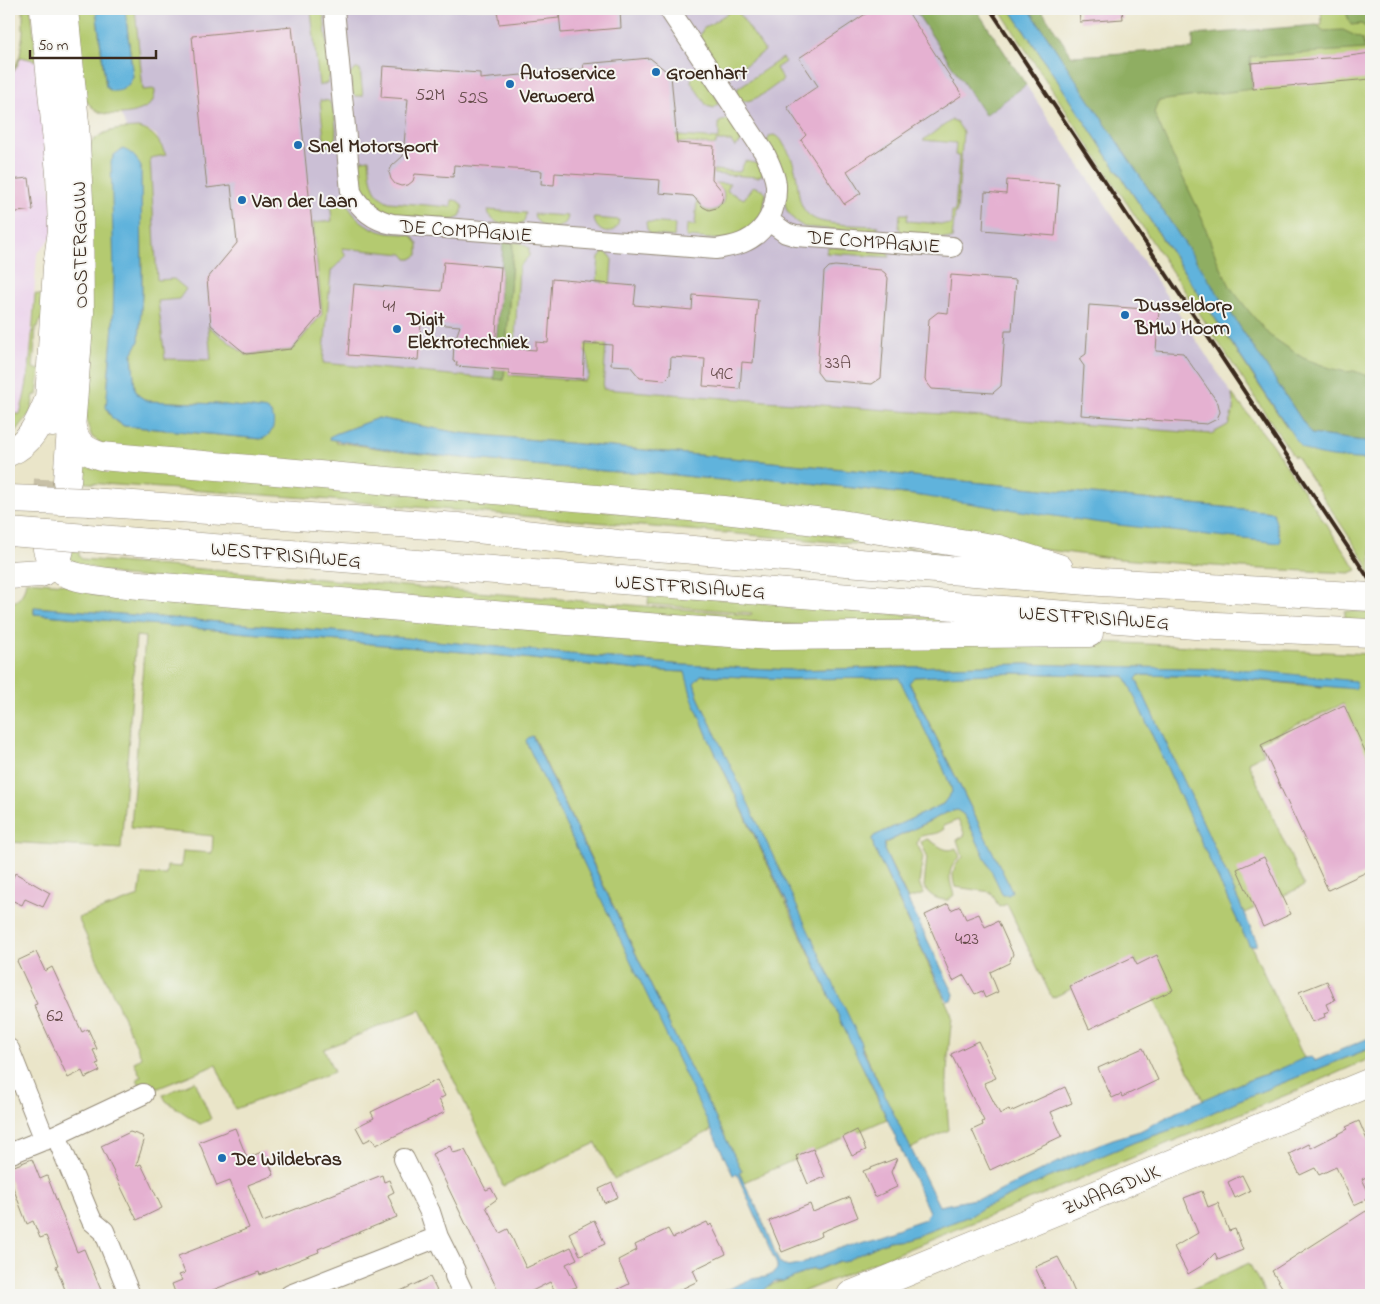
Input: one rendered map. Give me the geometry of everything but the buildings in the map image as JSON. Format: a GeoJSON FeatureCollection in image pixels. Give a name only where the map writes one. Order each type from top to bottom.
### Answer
{"type":"FeatureCollection","features":[{"type":"Feature","properties":{"kind":"main road","name":"OOSTERGOUW"},"geometry":{"type":"LineString","coordinates":[[44,9],[60,174],[62,230],[57,268],[49,399],[58,480],[71,424],[80,313],[79,200],[75,123],[64,9]]}},
{"type":"Feature","properties":{"kind":"main road"},"geometry":{"type":"LineString","coordinates":[[9,452],[23,444],[31,436],[49,399]]}},
{"type":"Feature","properties":{"kind":"main road"},"geometry":{"type":"LineString","coordinates":[[71,424],[79,445],[88,452],[101,456],[724,510],[841,524],[999,549],[1102,582]]}},
{"type":"Feature","properties":{"kind":"main road","name":"WESTFRISIAWEG"},"geometry":{"type":"LineString","coordinates":[[9,498],[458,527],[618,544],[1102,582],[1371,597]]}},
{"type":"Feature","properties":{"kind":"main road","name":"WESTFRISIAWEG"},"geometry":{"type":"LineString","coordinates":[[9,532],[1195,625],[1371,633]]}},
{"type":"Feature","properties":{"kind":"main road"},"geometry":{"type":"LineString","coordinates":[[9,575],[41,573],[53,554],[70,575],[89,580],[592,623],[771,636],[998,633],[1085,634],[1195,625]]}},
{"type":"Feature","properties":{"kind":"main road","name":"ZWAAGDIJK"},"geometry":{"type":"LineString","coordinates":[[851,1295],[1371,1082]]}},
{"type":"Feature","properties":{"kind":"street","name":"DE COMPAGNIE"},"geometry":{"type":"LineString","coordinates":[[334,9],[351,192],[357,203],[368,214],[378,220],[393,224],[716,249],[746,241],[759,233],[769,221],[786,233],[796,236],[952,247]]}},
{"type":"Feature","properties":{"kind":"street"},"geometry":{"type":"LineString","coordinates":[[669,9],[768,159],[776,186],[774,204],[769,221]]}},
{"type":"Feature","properties":{"kind":"street"},"geometry":{"type":"LineString","coordinates":[[9,1049],[91,1219],[104,1231],[130,1295]]}},
{"type":"Feature","properties":{"kind":"street"},"geometry":{"type":"LineString","coordinates":[[9,1154],[51,1138],[143,1094]]}},
{"type":"Feature","properties":{"kind":"street"},"geometry":{"type":"LineString","coordinates":[[404,1159],[430,1212],[438,1237],[455,1271],[455,1276],[464,1295]]}},
{"type":"Feature","properties":{"kind":"street"},"geometry":{"type":"LineString","coordinates":[[290,1295],[438,1237]]}},
{"type":"Feature","properties":{"kind":"shaded area"},"geometry":{"type":"Polygon","coordinates":[[[125,9],[914,9],[985,114],[1026,85],[1232,394],[1234,408],[1228,425],[1211,434],[1026,421],[602,389],[323,363],[323,357],[211,360],[165,359],[158,301],[150,158],[166,155],[156,135],[148,130],[139,128],[127,129],[120,113],[133,77],[125,9]]]}},
{"type":"Feature","properties":{"kind":"shaded area"},"geometry":{"type":"Polygon","coordinates":[[[21,57],[37,61],[56,232],[37,254],[25,415],[9,415],[9,79],[21,57]]]}},
{"type":"Feature","properties":{"kind":"green space"},"geometry":{"type":"Polygon","coordinates":[[[9,9],[14,9],[12,49],[9,57],[9,9]]]}},
{"type":"Feature","properties":{"kind":"green space"},"geometry":{"type":"Polygon","coordinates":[[[23,9],[31,9],[37,61],[21,57],[9,79],[20,56],[23,9]]]}},
{"type":"Feature","properties":{"kind":"green space"},"geometry":{"type":"Polygon","coordinates":[[[69,9],[96,9],[106,87],[111,91],[133,77],[125,9],[135,9],[143,90],[154,89],[155,91],[153,100],[148,106],[135,112],[104,113],[94,109],[82,96],[69,9]]]}},
{"type":"Feature","properties":{"kind":"green space"},"geometry":{"type":"Polygon","coordinates":[[[736,9],[765,51],[730,75],[723,73],[699,38],[703,29],[736,9]]]}},
{"type":"Feature","properties":{"kind":"green space"},"geometry":{"type":"Polygon","coordinates":[[[914,9],[976,9],[1026,85],[985,115],[914,9]]]}},
{"type":"Feature","properties":{"kind":"green space"},"geometry":{"type":"Polygon","coordinates":[[[999,9],[1010,9],[1286,426],[1318,454],[1371,460],[1371,574],[1368,572],[1367,564],[1296,456],[1294,457],[999,9]]]}},
{"type":"Feature","properties":{"kind":"green space"},"geometry":{"type":"Polygon","coordinates":[[[1029,9],[1041,9],[1072,56],[1193,49],[1193,35],[1317,25],[1324,31],[1343,30],[1362,39],[1365,49],[1250,57],[1252,89],[1158,101],[1154,113],[1200,213],[1217,260],[1231,288],[1248,310],[1269,335],[1303,358],[1330,368],[1346,372],[1354,371],[1371,377],[1371,442],[1311,434],[1029,9]]]}},
{"type":"Feature","properties":{"kind":"green space"},"geometry":{"type":"Polygon","coordinates":[[[1321,9],[1345,9],[1349,20],[1371,21],[1371,430],[1304,418],[1071,57],[1195,50],[1194,36],[1322,25],[1321,9]]]}},
{"type":"Feature","properties":{"kind":"green space"},"geometry":{"type":"Polygon","coordinates":[[[1345,9],[1371,9],[1371,30],[1361,24],[1351,25],[1345,9]]]}},
{"type":"Feature","properties":{"kind":"green space"},"geometry":{"type":"Polygon","coordinates":[[[311,10],[320,12],[324,16],[330,75],[327,83],[319,86],[311,10]]]}},
{"type":"Feature","properties":{"kind":"green space"},"geometry":{"type":"Polygon","coordinates":[[[782,58],[785,62],[776,68],[783,80],[752,100],[741,101],[736,95],[738,88],[782,58]]]}},
{"type":"Feature","properties":{"kind":"green space"},"geometry":{"type":"Polygon","coordinates":[[[356,69],[360,69],[363,96],[355,96],[352,93],[350,74],[356,69]]]}},
{"type":"Feature","properties":{"kind":"green space"},"geometry":{"type":"Polygon","coordinates":[[[696,72],[700,73],[717,98],[718,104],[714,108],[707,106],[691,82],[692,75],[696,72]]]}},
{"type":"Feature","properties":{"kind":"green space"},"geometry":{"type":"Polygon","coordinates":[[[320,100],[329,101],[336,123],[335,141],[333,145],[325,148],[320,100]]]}},
{"type":"Feature","properties":{"kind":"green space"},"geometry":{"type":"Polygon","coordinates":[[[458,119],[719,139],[719,122],[728,119],[732,120],[742,136],[741,142],[735,147],[731,141],[716,141],[716,145],[457,126],[458,119]]]}},
{"type":"Feature","properties":{"kind":"green space"},"geometry":{"type":"Polygon","coordinates":[[[952,120],[957,122],[963,132],[957,212],[955,212],[952,239],[903,234],[899,228],[900,214],[908,214],[907,221],[951,225],[952,211],[955,211],[959,156],[955,155],[956,143],[923,140],[952,120]]]}},
{"type":"Feature","properties":{"kind":"green space"},"geometry":{"type":"Polygon","coordinates":[[[139,128],[149,132],[159,141],[166,155],[150,158],[157,280],[174,279],[186,289],[179,299],[158,301],[165,359],[211,360],[208,326],[246,355],[292,350],[322,314],[313,223],[332,221],[330,200],[346,199],[348,206],[356,217],[368,226],[388,233],[412,236],[418,244],[418,255],[407,259],[403,254],[342,248],[346,256],[331,271],[323,363],[504,380],[513,242],[521,243],[529,248],[529,256],[519,267],[515,338],[507,349],[510,358],[509,375],[585,381],[589,376],[589,362],[588,356],[583,349],[584,344],[598,345],[603,282],[597,281],[599,257],[604,251],[611,256],[612,260],[603,389],[1211,434],[1228,425],[1234,408],[1232,394],[1271,443],[1357,570],[1350,573],[1242,568],[1120,559],[974,541],[110,449],[92,437],[86,420],[90,144],[100,135],[106,133],[139,128]],[[122,149],[114,155],[113,325],[108,380],[108,413],[124,426],[261,439],[272,414],[268,410],[217,404],[147,401],[138,395],[135,389],[132,354],[139,341],[142,294],[141,167],[134,156],[122,149]],[[378,418],[335,434],[336,442],[403,452],[543,466],[656,473],[740,482],[766,478],[914,495],[1274,514],[1273,512],[752,460],[460,433],[378,418]]]}},
{"type":"Feature","properties":{"kind":"green space"},"geometry":{"type":"Polygon","coordinates":[[[773,135],[781,139],[792,159],[799,196],[807,213],[819,221],[845,225],[878,226],[877,230],[874,233],[804,227],[795,221],[787,211],[767,141],[773,135]]]}},
{"type":"Feature","properties":{"kind":"green space"},"geometry":{"type":"Polygon","coordinates":[[[369,159],[375,190],[383,199],[389,202],[451,207],[452,200],[456,200],[463,208],[460,217],[453,220],[390,215],[380,212],[360,191],[358,163],[369,159]]]}},
{"type":"Feature","properties":{"kind":"green space"},"geometry":{"type":"Polygon","coordinates":[[[745,161],[759,164],[763,174],[758,177],[713,174],[713,170],[740,172],[745,161]]]}},
{"type":"Feature","properties":{"kind":"green space"},"geometry":{"type":"Polygon","coordinates":[[[712,183],[730,184],[727,191],[744,199],[753,186],[763,190],[766,193],[763,211],[746,231],[724,240],[686,237],[687,225],[695,225],[697,199],[704,209],[709,211],[719,208],[722,204],[724,198],[723,190],[712,183]]]}},
{"type":"Feature","properties":{"kind":"green space"},"geometry":{"type":"Polygon","coordinates":[[[488,210],[526,213],[524,222],[514,225],[503,225],[493,220],[488,210]]]}},
{"type":"Feature","properties":{"kind":"green space"},"geometry":{"type":"Polygon","coordinates":[[[534,214],[568,216],[562,226],[551,228],[540,224],[534,214]]]}},
{"type":"Feature","properties":{"kind":"green space"},"geometry":{"type":"Polygon","coordinates":[[[594,218],[619,220],[614,230],[606,232],[598,228],[594,218]]]}},
{"type":"Feature","properties":{"kind":"green space"},"geometry":{"type":"Polygon","coordinates":[[[646,222],[675,224],[674,237],[650,234],[646,222]]]}},
{"type":"Feature","properties":{"kind":"green space"},"geometry":{"type":"Polygon","coordinates":[[[503,242],[513,242],[504,380],[494,379],[503,242]]]}},
{"type":"Feature","properties":{"kind":"green space"},"geometry":{"type":"Polygon","coordinates":[[[828,247],[887,251],[890,257],[826,253],[828,247]]]}},
{"type":"Feature","properties":{"kind":"green space"},"geometry":{"type":"Polygon","coordinates":[[[35,294],[46,296],[43,317],[38,327],[36,327],[33,368],[40,370],[37,395],[34,395],[31,412],[15,433],[9,430],[9,414],[20,414],[24,399],[31,354],[35,294]]]}},
{"type":"Feature","properties":{"kind":"green space"},"geometry":{"type":"Polygon","coordinates":[[[75,456],[86,461],[91,468],[208,476],[776,526],[991,560],[942,555],[927,550],[308,498],[73,482],[75,456]]]}},
{"type":"Feature","properties":{"kind":"green space"},"geometry":{"type":"Polygon","coordinates":[[[69,550],[79,551],[79,556],[82,559],[751,615],[752,613],[648,604],[649,593],[1000,623],[881,631],[124,576],[70,562],[69,550]]]}},
{"type":"Feature","properties":{"kind":"green space"},"geometry":{"type":"Polygon","coordinates":[[[26,581],[201,594],[1033,639],[1371,654],[1371,766],[1343,704],[1259,742],[1264,754],[1248,762],[1304,886],[1244,913],[1136,679],[1139,675],[1225,677],[1322,687],[1208,669],[1025,664],[792,670],[683,665],[343,632],[34,607],[34,614],[474,653],[639,670],[685,672],[692,698],[708,737],[887,1119],[744,1182],[739,1172],[742,1171],[682,1051],[533,736],[527,744],[712,1130],[614,1179],[596,1143],[503,1186],[420,1010],[324,1049],[334,1072],[235,1109],[216,1065],[146,1093],[141,1087],[137,1079],[141,1077],[134,1062],[142,1058],[78,918],[139,896],[142,874],[166,875],[167,866],[181,867],[183,851],[212,853],[213,836],[131,828],[145,637],[136,636],[121,849],[9,842],[9,604],[21,596],[26,581]]]}},
{"type":"Feature","properties":{"kind":"green space"},"geometry":{"type":"Polygon","coordinates":[[[1345,611],[1371,612],[1371,622],[1345,622],[1345,611]]]}},
{"type":"Feature","properties":{"kind":"green space"},"geometry":{"type":"Polygon","coordinates":[[[1015,673],[1125,676],[1245,937],[1304,1058],[1203,1100],[1135,959],[1052,998],[1007,904],[999,907],[991,892],[955,887],[954,871],[963,857],[957,840],[965,835],[958,820],[943,826],[944,829],[938,833],[919,837],[917,844],[923,856],[919,884],[924,894],[908,899],[884,850],[886,843],[948,812],[957,810],[966,818],[1003,895],[1012,891],[909,682],[914,677],[1015,673]]]}},
{"type":"Feature","properties":{"kind":"green space"},"geometry":{"type":"Polygon","coordinates":[[[701,675],[788,679],[899,677],[942,765],[952,792],[943,804],[874,836],[872,839],[874,848],[951,1013],[947,1088],[949,1130],[910,1149],[698,697],[694,683],[701,675]]]}},
{"type":"Feature","properties":{"kind":"green space"},"geometry":{"type":"Polygon","coordinates":[[[927,839],[944,849],[952,850],[956,848],[960,857],[952,866],[950,879],[954,895],[948,900],[934,897],[924,887],[927,856],[921,842],[927,839]]]}},
{"type":"Feature","properties":{"kind":"green space"},"geometry":{"type":"Polygon","coordinates":[[[1371,1048],[1371,1058],[1296,1091],[795,1295],[749,1295],[813,1269],[817,1270],[839,1261],[843,1262],[888,1241],[919,1235],[972,1215],[984,1207],[1046,1179],[1135,1142],[1188,1124],[1237,1101],[1371,1048]]]}},
{"type":"Feature","properties":{"kind":"green space"},"geometry":{"type":"Polygon","coordinates":[[[195,1081],[211,1119],[200,1124],[166,1101],[163,1095],[195,1081]]]}},
{"type":"Feature","properties":{"kind":"green space"},"geometry":{"type":"Polygon","coordinates":[[[1249,1263],[1266,1295],[1192,1295],[1190,1290],[1249,1263]]]}},
{"type":"Feature","properties":{"kind":"water"},"geometry":{"type":"Polygon","coordinates":[[[96,9],[125,9],[133,77],[127,86],[119,91],[111,91],[106,87],[96,9]]]}},
{"type":"Feature","properties":{"kind":"water"},"geometry":{"type":"Polygon","coordinates":[[[1010,9],[1029,9],[1311,434],[1371,442],[1371,460],[1324,456],[1300,446],[1010,9]]]}},
{"type":"Feature","properties":{"kind":"water"},"geometry":{"type":"Polygon","coordinates":[[[122,149],[133,155],[141,167],[142,294],[139,341],[132,354],[135,389],[138,395],[147,401],[217,404],[268,410],[273,418],[273,427],[269,434],[261,439],[124,426],[112,418],[106,407],[113,324],[114,275],[111,162],[114,155],[122,149]]]}},
{"type":"Feature","properties":{"kind":"water"},"geometry":{"type":"Polygon","coordinates":[[[378,418],[460,433],[1273,512],[1281,541],[1279,543],[1101,523],[914,495],[766,478],[740,482],[656,473],[543,466],[403,452],[329,439],[329,437],[335,434],[378,418]]]}},
{"type":"Feature","properties":{"kind":"water"},"geometry":{"type":"Polygon","coordinates":[[[34,607],[343,632],[683,665],[792,670],[1025,664],[1252,670],[1355,681],[1357,686],[1355,689],[1225,677],[1139,675],[1136,679],[1257,942],[1257,945],[1250,946],[1125,676],[1015,673],[914,677],[909,683],[1012,891],[1009,895],[1003,895],[966,818],[957,810],[948,812],[885,843],[884,850],[894,872],[954,994],[953,999],[948,1001],[874,848],[872,839],[874,836],[943,804],[952,792],[942,765],[899,678],[788,679],[701,675],[694,683],[698,697],[859,1038],[863,1051],[939,1206],[990,1196],[1079,1152],[1140,1131],[1186,1107],[1304,1058],[1311,1057],[1315,1061],[1371,1037],[1371,1048],[1237,1101],[1188,1124],[1135,1142],[1046,1179],[984,1207],[972,1215],[919,1235],[888,1241],[843,1262],[839,1261],[817,1270],[813,1269],[783,1282],[775,1281],[763,1291],[749,1295],[714,1295],[751,1279],[773,1274],[777,1269],[777,1265],[737,1174],[733,1175],[527,744],[526,740],[532,736],[682,1051],[742,1171],[739,1173],[758,1210],[779,1262],[788,1267],[803,1264],[835,1250],[925,1219],[929,1212],[793,915],[708,737],[692,698],[685,672],[639,670],[474,653],[34,614],[34,607]]]}},
{"type":"Feature","properties":{"kind":"tunnel"},"geometry":{"type":"LineString","coordinates":[[47,549],[45,531],[48,479]]}},
{"type":"Feature","properties":{"kind":"railway"},"geometry":{"type":"LineString","coordinates":[[990,9],[1371,582]]}},
{"type":"Feature","properties":{"kind":"place","name":"Groenhart"},"geometry":{"type":"Point","coordinates":[656,72]}},
{"type":"Feature","properties":{"kind":"place","name":"Autoservice Verwoerd"},"geometry":{"type":"Point","coordinates":[510,84]}},
{"type":"Feature","properties":{"kind":"place","name":"Snel Motorsport"},"geometry":{"type":"Point","coordinates":[298,145]}},
{"type":"Feature","properties":{"kind":"place","name":"Van der Laan"},"geometry":{"type":"Point","coordinates":[242,200]}},
{"type":"Feature","properties":{"kind":"place","name":"Dusseldorp BMW Hoorn"},"geometry":{"type":"Point","coordinates":[1125,315]}},
{"type":"Feature","properties":{"kind":"place","name":"Digit Elektrotechniek"},"geometry":{"type":"Point","coordinates":[397,329]}},
{"type":"Feature","properties":{"kind":"place","name":"De Wildebras"},"geometry":{"type":"Point","coordinates":[222,1158]}}]}
